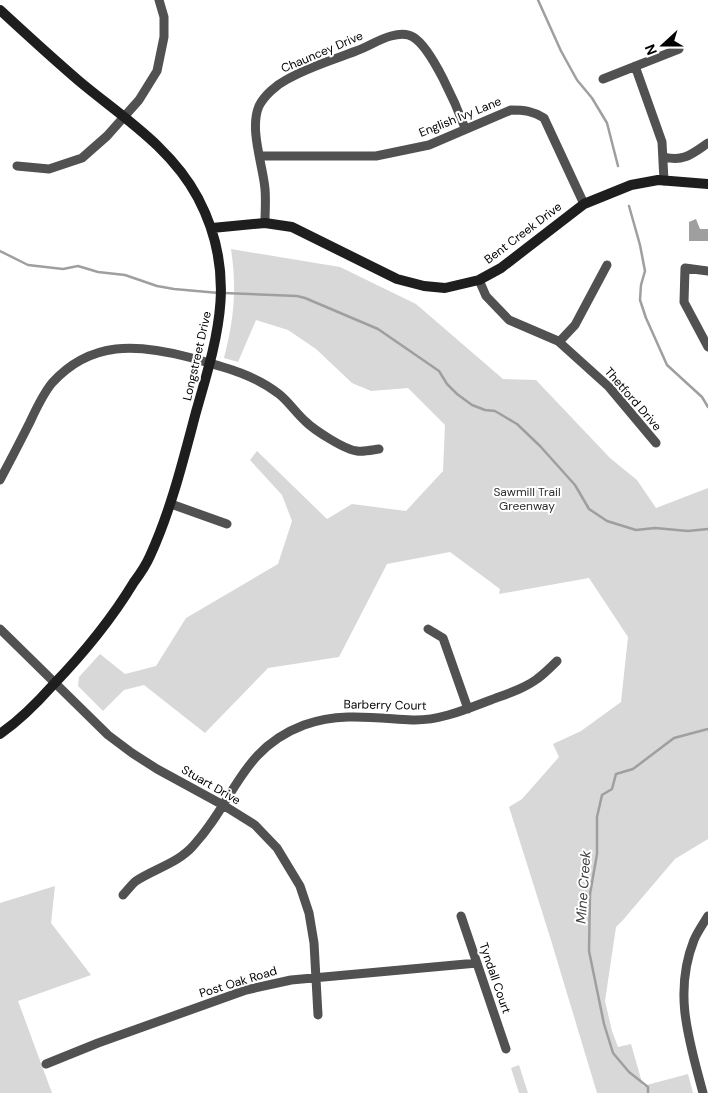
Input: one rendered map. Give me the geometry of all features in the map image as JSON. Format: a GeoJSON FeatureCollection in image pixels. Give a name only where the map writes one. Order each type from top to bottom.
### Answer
{"type":"FeatureCollection","features":[{"type":"Feature","properties":{"kind":"street"},"geometry":{"type":"LineString","coordinates":[[17,166],[49,170],[82,158],[107,136],[139,100],[157,71],[164,37],[164,17],[159,0]]}},
{"type":"Feature","properties":{"kind":"street","name":"Longstreet Drive"},"geometry":{"type":"LineString","coordinates":[[0,10],[73,76],[124,116],[169,156],[180,170],[198,198],[212,228],[220,267],[222,298],[210,363],[171,504],[149,558],[118,609],[86,649],[16,723],[0,734]]}},
{"type":"Feature","properties":{"kind":"street","name":"Chauncey Drive"},"geometry":{"type":"LineString","coordinates":[[265,223],[266,190],[256,133],[259,106],[274,88],[297,74],[389,36],[412,35],[420,42],[437,67],[466,128]]}},
{"type":"Feature","properties":{"kind":"street"},"geometry":{"type":"LineString","coordinates":[[603,79],[679,49]]}},
{"type":"Feature","properties":{"kind":"street"},"geometry":{"type":"LineString","coordinates":[[635,66],[662,142],[664,181]]}},
{"type":"Feature","properties":{"kind":"street","name":"English Ivy Lane"},"geometry":{"type":"LineString","coordinates":[[260,156],[376,156],[428,145],[511,110],[525,110],[536,113],[544,118],[584,204]]}},
{"type":"Feature","properties":{"kind":"street"},"geometry":{"type":"LineString","coordinates":[[664,157],[674,160],[682,159],[708,143]]}},
{"type":"Feature","properties":{"kind":"street","name":"Bent Creek Drive"},"geometry":{"type":"LineString","coordinates":[[212,228],[265,223],[292,227],[397,280],[445,288],[479,280],[501,268],[584,204],[631,185],[658,180],[708,184]]}},
{"type":"Feature","properties":{"kind":"street"},"geometry":{"type":"LineString","coordinates":[[559,342],[575,325],[607,265]]}},
{"type":"Feature","properties":{"kind":"street"},"geometry":{"type":"LineString","coordinates":[[708,271],[685,268],[684,302],[708,347]]}},
{"type":"Feature","properties":{"kind":"street","name":"Thetford Drive"},"geometry":{"type":"LineString","coordinates":[[479,280],[486,296],[509,320],[559,342],[609,387],[656,443]]}},
{"type":"Feature","properties":{"kind":"street"},"geometry":{"type":"LineString","coordinates":[[0,480],[45,394],[61,375],[78,362],[103,351],[119,348],[139,347],[171,353],[254,377],[280,394],[306,422],[331,440],[356,452],[379,449]]}},
{"type":"Feature","properties":{"kind":"street"},"geometry":{"type":"LineString","coordinates":[[171,504],[227,524]]}},
{"type":"Feature","properties":{"kind":"street","name":"Stuart Drive"},"geometry":{"type":"LineString","coordinates":[[0,629],[108,735],[157,769],[255,825],[277,848],[300,886],[309,913],[314,943],[318,1015]]}},
{"type":"Feature","properties":{"kind":"street"},"geometry":{"type":"LineString","coordinates":[[428,629],[443,638],[468,709]]}},
{"type":"Feature","properties":{"kind":"street","name":"Barberry Court"},"geometry":{"type":"LineString","coordinates":[[123,895],[134,882],[172,862],[192,847],[213,822],[244,771],[263,749],[281,736],[327,718],[354,716],[414,720],[441,718],[514,691],[538,679],[557,661]]}},
{"type":"Feature","properties":{"kind":"street","name":"Tyndall Court"},"geometry":{"type":"LineString","coordinates":[[461,916],[506,1049]]}},
{"type":"Feature","properties":{"kind":"street"},"geometry":{"type":"LineString","coordinates":[[703,1093],[684,1018],[683,991],[685,967],[695,938],[708,916]]}},
{"type":"Feature","properties":{"kind":"street","name":"Post Oak Road"},"geometry":{"type":"LineString","coordinates":[[46,1064],[98,1043],[246,990],[316,976],[400,971],[477,963]]}},
{"type":"Feature","properties":{"kind":"green space","name":"Sawmill Trail Greenway"},"geometry":{"type":"Polygon","coordinates":[[[231,249],[340,267],[416,304],[503,379],[536,380],[610,458],[637,480],[656,508],[708,488],[708,839],[675,859],[616,927],[605,1001],[618,1047],[631,1044],[643,1086],[688,1074],[693,1093],[597,1093],[509,807],[522,799],[559,757],[553,744],[581,731],[621,702],[628,637],[589,578],[499,594],[500,589],[450,552],[387,564],[339,657],[268,668],[205,733],[144,685],[124,690],[103,711],[78,686],[79,677],[100,654],[125,674],[156,666],[186,618],[278,564],[292,521],[282,495],[250,460],[257,451],[327,519],[352,504],[406,511],[443,471],[445,425],[408,388],[371,391],[352,383],[316,349],[288,330],[256,320],[238,362],[224,358],[230,330],[234,291],[231,249]]]}},
{"type":"Feature","properties":{"kind":"green space"},"geometry":{"type":"Polygon","coordinates":[[[55,886],[51,923],[91,975],[18,1001],[52,1093],[0,1093],[0,903],[55,886]]]}},
{"type":"Feature","properties":{"kind":"green space"},"geometry":{"type":"Polygon","coordinates":[[[519,1065],[528,1093],[519,1093],[511,1068],[519,1065]]]}},
{"type":"Feature","properties":{"kind":"shaded area"},"geometry":{"type":"Polygon","coordinates":[[[696,219],[700,229],[708,229],[708,241],[689,241],[689,222],[696,219]]]}},
{"type":"Feature","properties":{"kind":"waterway"},"geometry":{"type":"LineString","coordinates":[[538,0],[561,51],[577,80],[592,98],[607,123],[618,166]]}},
{"type":"Feature","properties":{"kind":"waterway"},"geometry":{"type":"LineString","coordinates":[[629,206],[645,271],[641,285],[640,300],[646,318],[667,365],[702,397],[708,407]]}},
{"type":"Feature","properties":{"kind":"waterway"},"geometry":{"type":"LineString","coordinates":[[0,251],[28,265],[63,269],[78,266],[98,272],[125,275],[157,286],[219,293]]}},
{"type":"Feature","properties":{"kind":"waterway"},"geometry":{"type":"LineString","coordinates":[[224,293],[297,296],[378,329],[439,371],[447,384],[472,405],[485,410],[495,411],[517,424],[540,446],[575,485],[589,509],[607,521],[636,530],[655,528],[688,531],[708,529]]}},
{"type":"Feature","properties":{"kind":"waterway","name":"Mine Creek"},"geometry":{"type":"LineString","coordinates":[[648,1093],[648,1087],[629,1072],[613,1053],[604,1024],[589,951],[590,894],[597,854],[597,817],[602,795],[612,789],[616,774],[633,769],[674,738],[708,729]]}}]}
